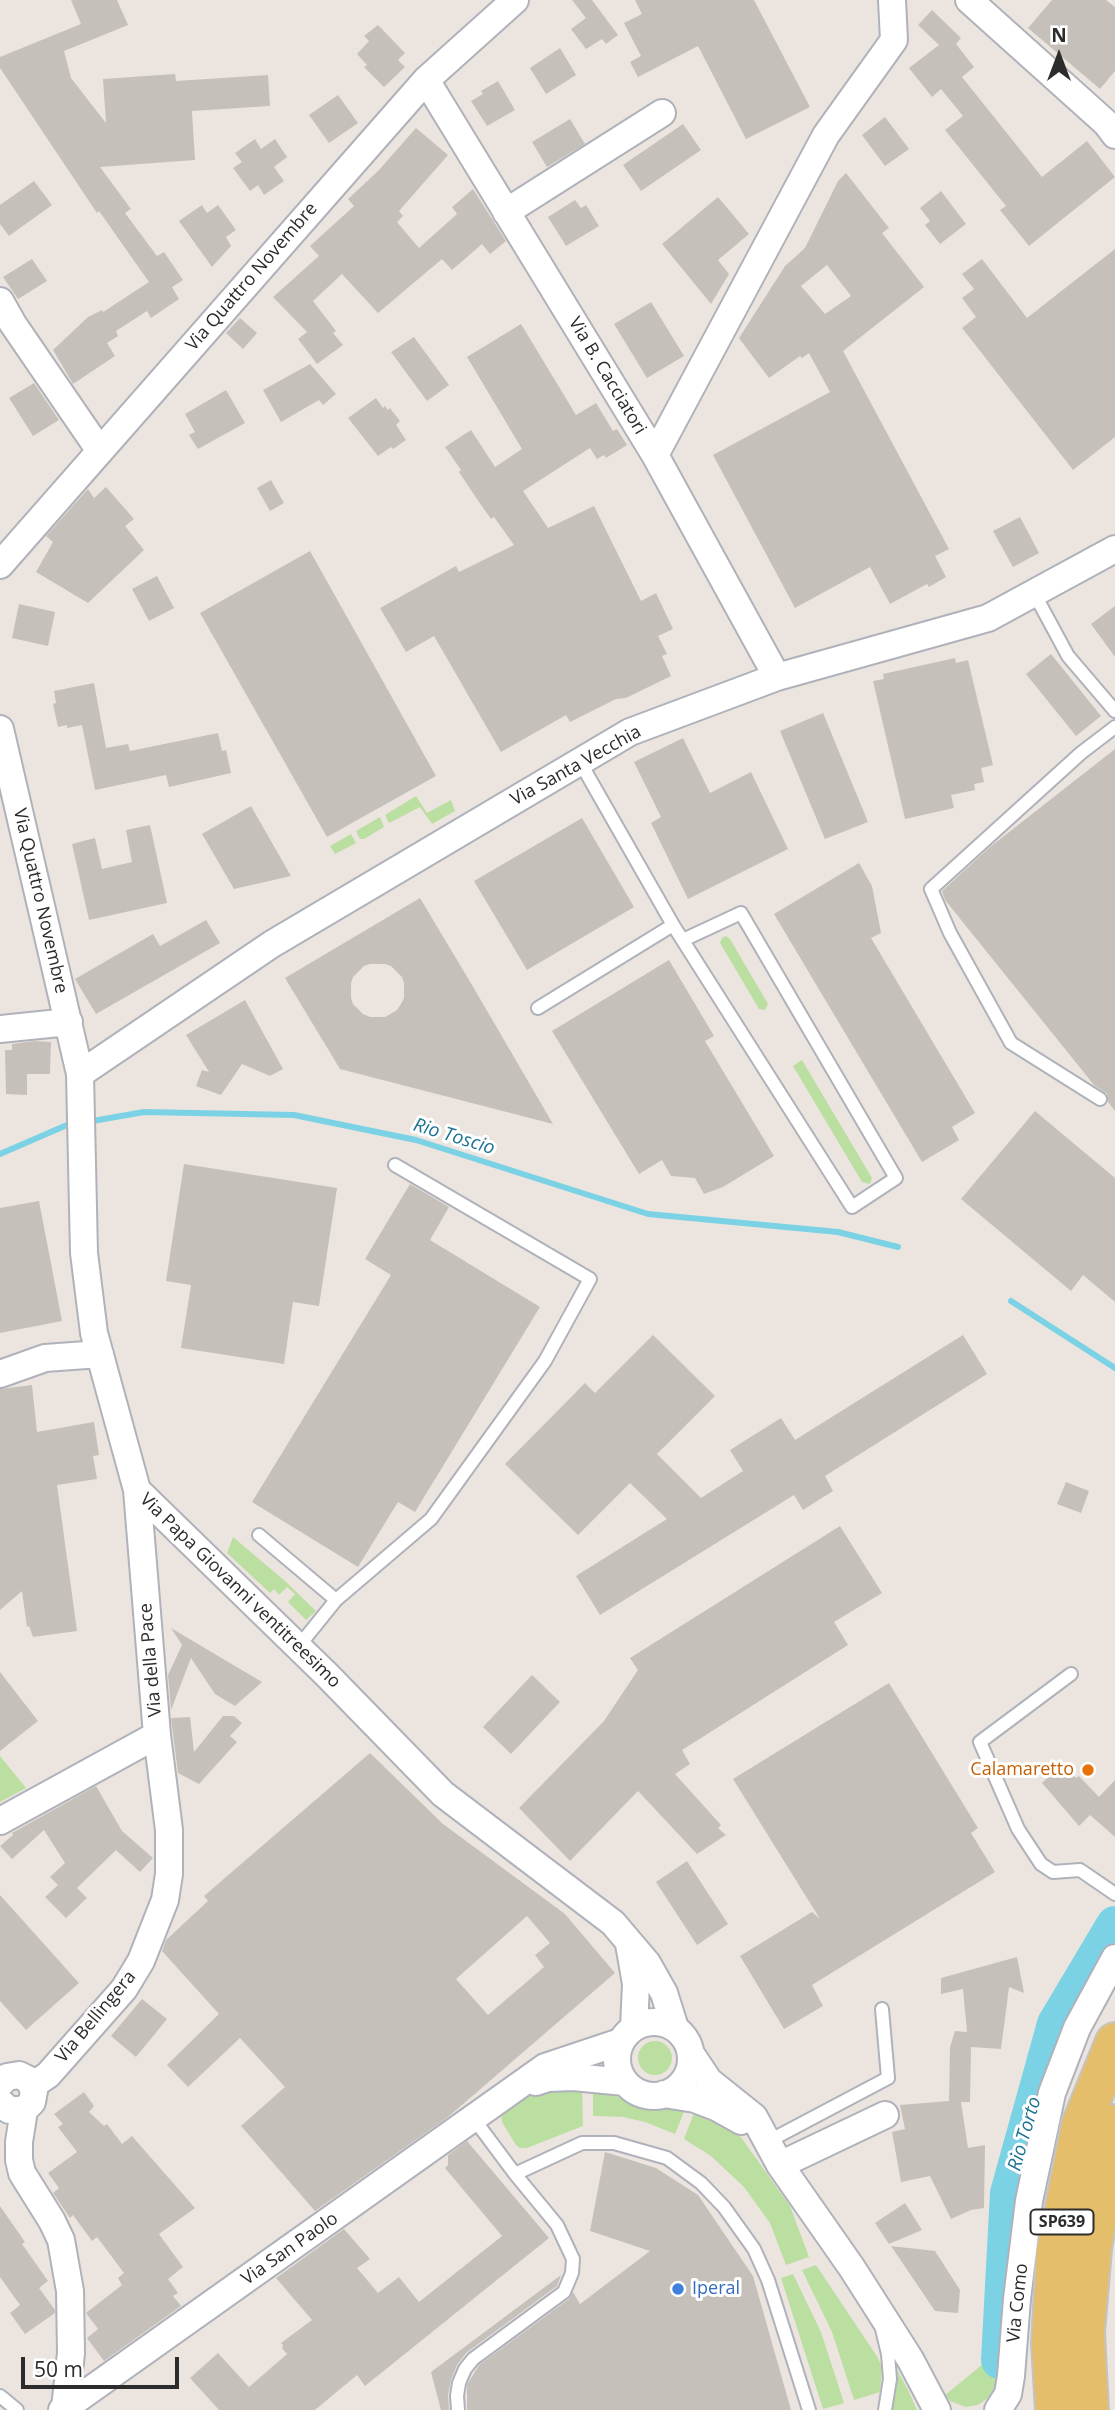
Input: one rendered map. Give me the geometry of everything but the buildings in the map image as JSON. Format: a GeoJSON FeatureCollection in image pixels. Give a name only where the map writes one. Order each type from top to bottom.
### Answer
{"type":"FeatureCollection","features":[{"type":"Feature","properties":{"kind":"main road","name":"SP639"},"geometry":{"type":"LineString","coordinates":[[1055,2410],[1051,2344],[1056,2250],[1082,2125],[1115,2042]]}},
{"type":"Feature","properties":{"kind":"main road","name":"SP639"},"geometry":{"type":"LineString","coordinates":[[1089,2410],[1085,2332],[1091,2249],[1115,2124]]}},
{"type":"Feature","properties":{"kind":"street","name":"Via Quattro Novembre"},"geometry":{"type":"LineString","coordinates":[[0,565],[426,80],[515,0]]}},
{"type":"Feature","properties":{"kind":"street"},"geometry":{"type":"LineString","coordinates":[[655,455],[827,135],[894,40],[892,0]]}},
{"type":"Feature","properties":{"kind":"street"},"geometry":{"type":"LineString","coordinates":[[969,0],[1115,135]]}},
{"type":"Feature","properties":{"kind":"street","name":"Via B. Cacciatori"},"geometry":{"type":"LineString","coordinates":[[426,80],[655,455],[777,677]]}},
{"type":"Feature","properties":{"kind":"street"},"geometry":{"type":"LineString","coordinates":[[506,212],[662,113]]}},
{"type":"Feature","properties":{"kind":"street"},"geometry":{"type":"LineString","coordinates":[[0,301],[100,451]]}},
{"type":"Feature","properties":{"kind":"street","name":"Via Santa Vecchia"},"geometry":{"type":"LineString","coordinates":[[80,1074],[272,943],[631,732],[777,677],[988,618],[1115,549]]}},
{"type":"Feature","properties":{"kind":"street","name":"Via Quattro Novembre"},"geometry":{"type":"LineString","coordinates":[[0,729],[9,810],[69,1021],[80,1074]]}},
{"type":"Feature","properties":{"kind":"street"},"geometry":{"type":"LineString","coordinates":[[0,1029],[69,1021]]}},
{"type":"Feature","properties":{"kind":"street","name":"Via Papa Giovanni ventitreesimo"},"geometry":{"type":"LineString","coordinates":[[80,1074],[84,1253],[94,1333],[137,1490],[443,1794],[613,1923],[647,1963],[664,1993],[675,2028]]}},
{"type":"Feature","properties":{"kind":"street"},"geometry":{"type":"LineString","coordinates":[[0,1374],[45,1358],[100,1354]]}},
{"type":"Feature","properties":{"kind":"street","name":"Via della Pace"},"geometry":{"type":"LineString","coordinates":[[0,1821],[157,1735],[137,1490]]}},
{"type":"Feature","properties":{"kind":"street","name":"Via Bellingera"},"geometry":{"type":"LineString","coordinates":[[33,2085],[47,2075],[124,1989],[141,1961],[165,1900],[169,1874],[169,1830],[157,1735]]}},
{"type":"Feature","properties":{"kind":"street"},"geometry":{"type":"LineString","coordinates":[[629,1942],[636,1984],[627,2035],[617,2063],[625,2082],[643,2094],[695,2099],[716,2107],[741,2122],[773,2154]]}},
{"type":"Feature","properties":{"kind":"street","name":"Via Como"},"geometry":{"type":"LineString","coordinates":[[999,2410],[1007,2394],[1011,2376],[1029,2201],[1052,2093],[1077,2028],[1115,1958]]}},
{"type":"Feature","properties":{"kind":"street"},"geometry":{"type":"LineString","coordinates":[[627,2035],[655,2021],[675,2028],[682,2035],[709,2081],[754,2117],[773,2154],[852,2268],[909,2359],[937,2410]]}},
{"type":"Feature","properties":{"kind":"street","name":"Via San Paolo"},"geometry":{"type":"LineString","coordinates":[[63,2409],[545,2067],[627,2035]]}},
{"type":"Feature","properties":{"kind":"street"},"geometry":{"type":"LineString","coordinates":[[664,2095],[682,2084],[687,2075],[691,2054]]}},
{"type":"Feature","properties":{"kind":"street"},"geometry":{"type":"LineString","coordinates":[[3,2075],[19,2075],[33,2085],[34,2097],[29,2107],[12,2106],[19,2142],[19,2160],[22,2172],[61,2240],[70,2291],[71,2353],[63,2409]]}},
{"type":"Feature","properties":{"kind":"street","name":"Via San Paolo"},"geometry":{"type":"LineString","coordinates":[[515,2090],[548,2078],[573,2077],[625,2082]]}},
{"type":"Feature","properties":{"kind":"street"},"geometry":{"type":"LineString","coordinates":[[773,2154],[885,2115]]}},
{"type":"Feature","properties":{"kind":"lane"},"geometry":{"type":"LineString","coordinates":[[1034,593],[1068,656],[1115,711]]}},
{"type":"Feature","properties":{"kind":"lane"},"geometry":{"type":"LineString","coordinates":[[1100,1099],[1012,1043],[950,933],[931,889],[1081,753],[1115,727]]}},
{"type":"Feature","properties":{"kind":"lane"},"geometry":{"type":"LineString","coordinates":[[580,762],[673,925],[852,1208],[896,1178],[741,913],[683,940]]}},
{"type":"Feature","properties":{"kind":"lane"},"geometry":{"type":"LineString","coordinates":[[538,1008],[673,925]]}},
{"type":"Feature","properties":{"kind":"lane"},"geometry":{"type":"LineString","coordinates":[[298,1647],[336,1600],[432,1519],[545,1361],[590,1279],[395,1165]]}},
{"type":"Feature","properties":{"kind":"lane"},"geometry":{"type":"LineString","coordinates":[[258,1535],[336,1600]]}},
{"type":"Feature","properties":{"kind":"lane"},"geometry":{"type":"LineString","coordinates":[[1071,1674],[980,1742],[1018,1829],[1041,1864],[1053,1872],[1080,1870],[1115,1894]]}},
{"type":"Feature","properties":{"kind":"lane"},"geometry":{"type":"LineString","coordinates":[[773,2154],[888,2078],[882,2009]]}},
{"type":"Feature","properties":{"kind":"lane"},"geometry":{"type":"LineString","coordinates":[[458,2410],[457,2396],[465,2369],[473,2359],[564,2292],[572,2273],[573,2259],[558,2225],[474,2119]]}},
{"type":"Feature","properties":{"kind":"lane"},"geometry":{"type":"LineString","coordinates":[[515,2174],[582,2143],[614,2143],[641,2157],[670,2160],[701,2183],[724,2207],[754,2249],[767,2300],[809,2410]]}},
{"type":"Feature","properties":{"kind":"lane"},"geometry":{"type":"LineString","coordinates":[[877,2308],[888,2354],[890,2379],[885,2410]]}},
{"type":"Feature","properties":{"kind":"lane"},"geometry":{"type":"LineString","coordinates":[[0,2396],[17,2410]]}},
{"type":"Feature","properties":{"kind":"green space"},"geometry":{"type":"Polygon","coordinates":[[[416,796],[427,813],[451,800],[455,811],[432,824],[420,807],[389,823],[385,815],[416,796]]]}},
{"type":"Feature","properties":{"kind":"green space"},"geometry":{"type":"Polygon","coordinates":[[[380,817],[384,827],[360,839],[356,831],[380,817]]]}},
{"type":"Feature","properties":{"kind":"green space"},"geometry":{"type":"Polygon","coordinates":[[[351,834],[356,843],[335,854],[330,846],[351,834]]]}},
{"type":"Feature","properties":{"kind":"green space"},"geometry":{"type":"Polygon","coordinates":[[[726,936],[768,1004],[765,1010],[759,1009],[720,943],[726,936]]]}},
{"type":"Feature","properties":{"kind":"green space"},"geometry":{"type":"Polygon","coordinates":[[[802,1060],[872,1178],[870,1184],[862,1182],[793,1066],[802,1060]]]}},
{"type":"Feature","properties":{"kind":"green space"},"geometry":{"type":"Polygon","coordinates":[[[233,1537],[316,1611],[306,1620],[288,1602],[295,1594],[287,1587],[279,1595],[274,1589],[270,1593],[227,1553],[233,1537]]]}},
{"type":"Feature","properties":{"kind":"green space"},"geometry":{"type":"Polygon","coordinates":[[[0,1756],[26,1788],[0,1802],[0,1756]]]}},
{"type":"Feature","properties":{"kind":"green space"},"geometry":{"type":"Polygon","coordinates":[[[655,2041],[667,2046],[672,2058],[667,2070],[655,2075],[643,2070],[638,2058],[643,2046],[655,2041]]]}},
{"type":"Feature","properties":{"kind":"green space"},"geometry":{"type":"Polygon","coordinates":[[[582,2083],[583,2126],[527,2148],[516,2145],[502,2122],[501,2111],[519,2093],[582,2083]]]}},
{"type":"Feature","properties":{"kind":"green space"},"geometry":{"type":"Polygon","coordinates":[[[593,2086],[633,2104],[688,2102],[675,2134],[623,2117],[593,2116],[593,2086]]]}},
{"type":"Feature","properties":{"kind":"green space"},"geometry":{"type":"Polygon","coordinates":[[[697,2105],[738,2133],[790,2206],[809,2257],[786,2265],[770,2223],[744,2187],[711,2156],[684,2139],[697,2105]]]}},
{"type":"Feature","properties":{"kind":"green space"},"geometry":{"type":"Polygon","coordinates":[[[816,2265],[878,2358],[882,2368],[880,2392],[854,2400],[832,2332],[802,2270],[816,2265]]]}},
{"type":"Feature","properties":{"kind":"green space"},"geometry":{"type":"Polygon","coordinates":[[[793,2274],[821,2332],[844,2403],[823,2409],[781,2278],[793,2274]]]}},
{"type":"Feature","properties":{"kind":"green space"},"geometry":{"type":"Polygon","coordinates":[[[988,2360],[1002,2362],[995,2386],[988,2398],[978,2405],[966,2407],[950,2401],[945,2395],[988,2360]]]}},
{"type":"Feature","properties":{"kind":"green space"},"geometry":{"type":"Polygon","coordinates":[[[897,2370],[917,2410],[889,2410],[896,2394],[897,2370]]]}},
{"type":"Feature","properties":{"kind":"waterway","name":"Rio Toscio"},"geometry":{"type":"LineString","coordinates":[[87,1122],[144,1112],[294,1115],[416,1140],[648,1214],[838,1232],[898,1247]]}},
{"type":"Feature","properties":{"kind":"waterway","name":"Rio Toscio"},"geometry":{"type":"LineString","coordinates":[[0,1154],[76,1123]]}},
{"type":"Feature","properties":{"kind":"waterway","name":"Rio Toscio"},"geometry":{"type":"LineString","coordinates":[[1011,1301],[1115,1368]]}},
{"type":"Feature","properties":{"kind":"waterway","name":"Rio Torto"},"geometry":{"type":"LineString","coordinates":[[1000,2360],[1009,2193],[1056,2024],[1115,1925]]}},
{"type":"Feature","properties":{"kind":"place","name":"Calamaretto"},"geometry":{"type":"Point","coordinates":[1088,1770]}},
{"type":"Feature","properties":{"kind":"place","name":"Iperal"},"geometry":{"type":"Point","coordinates":[678,2289]}}]}
